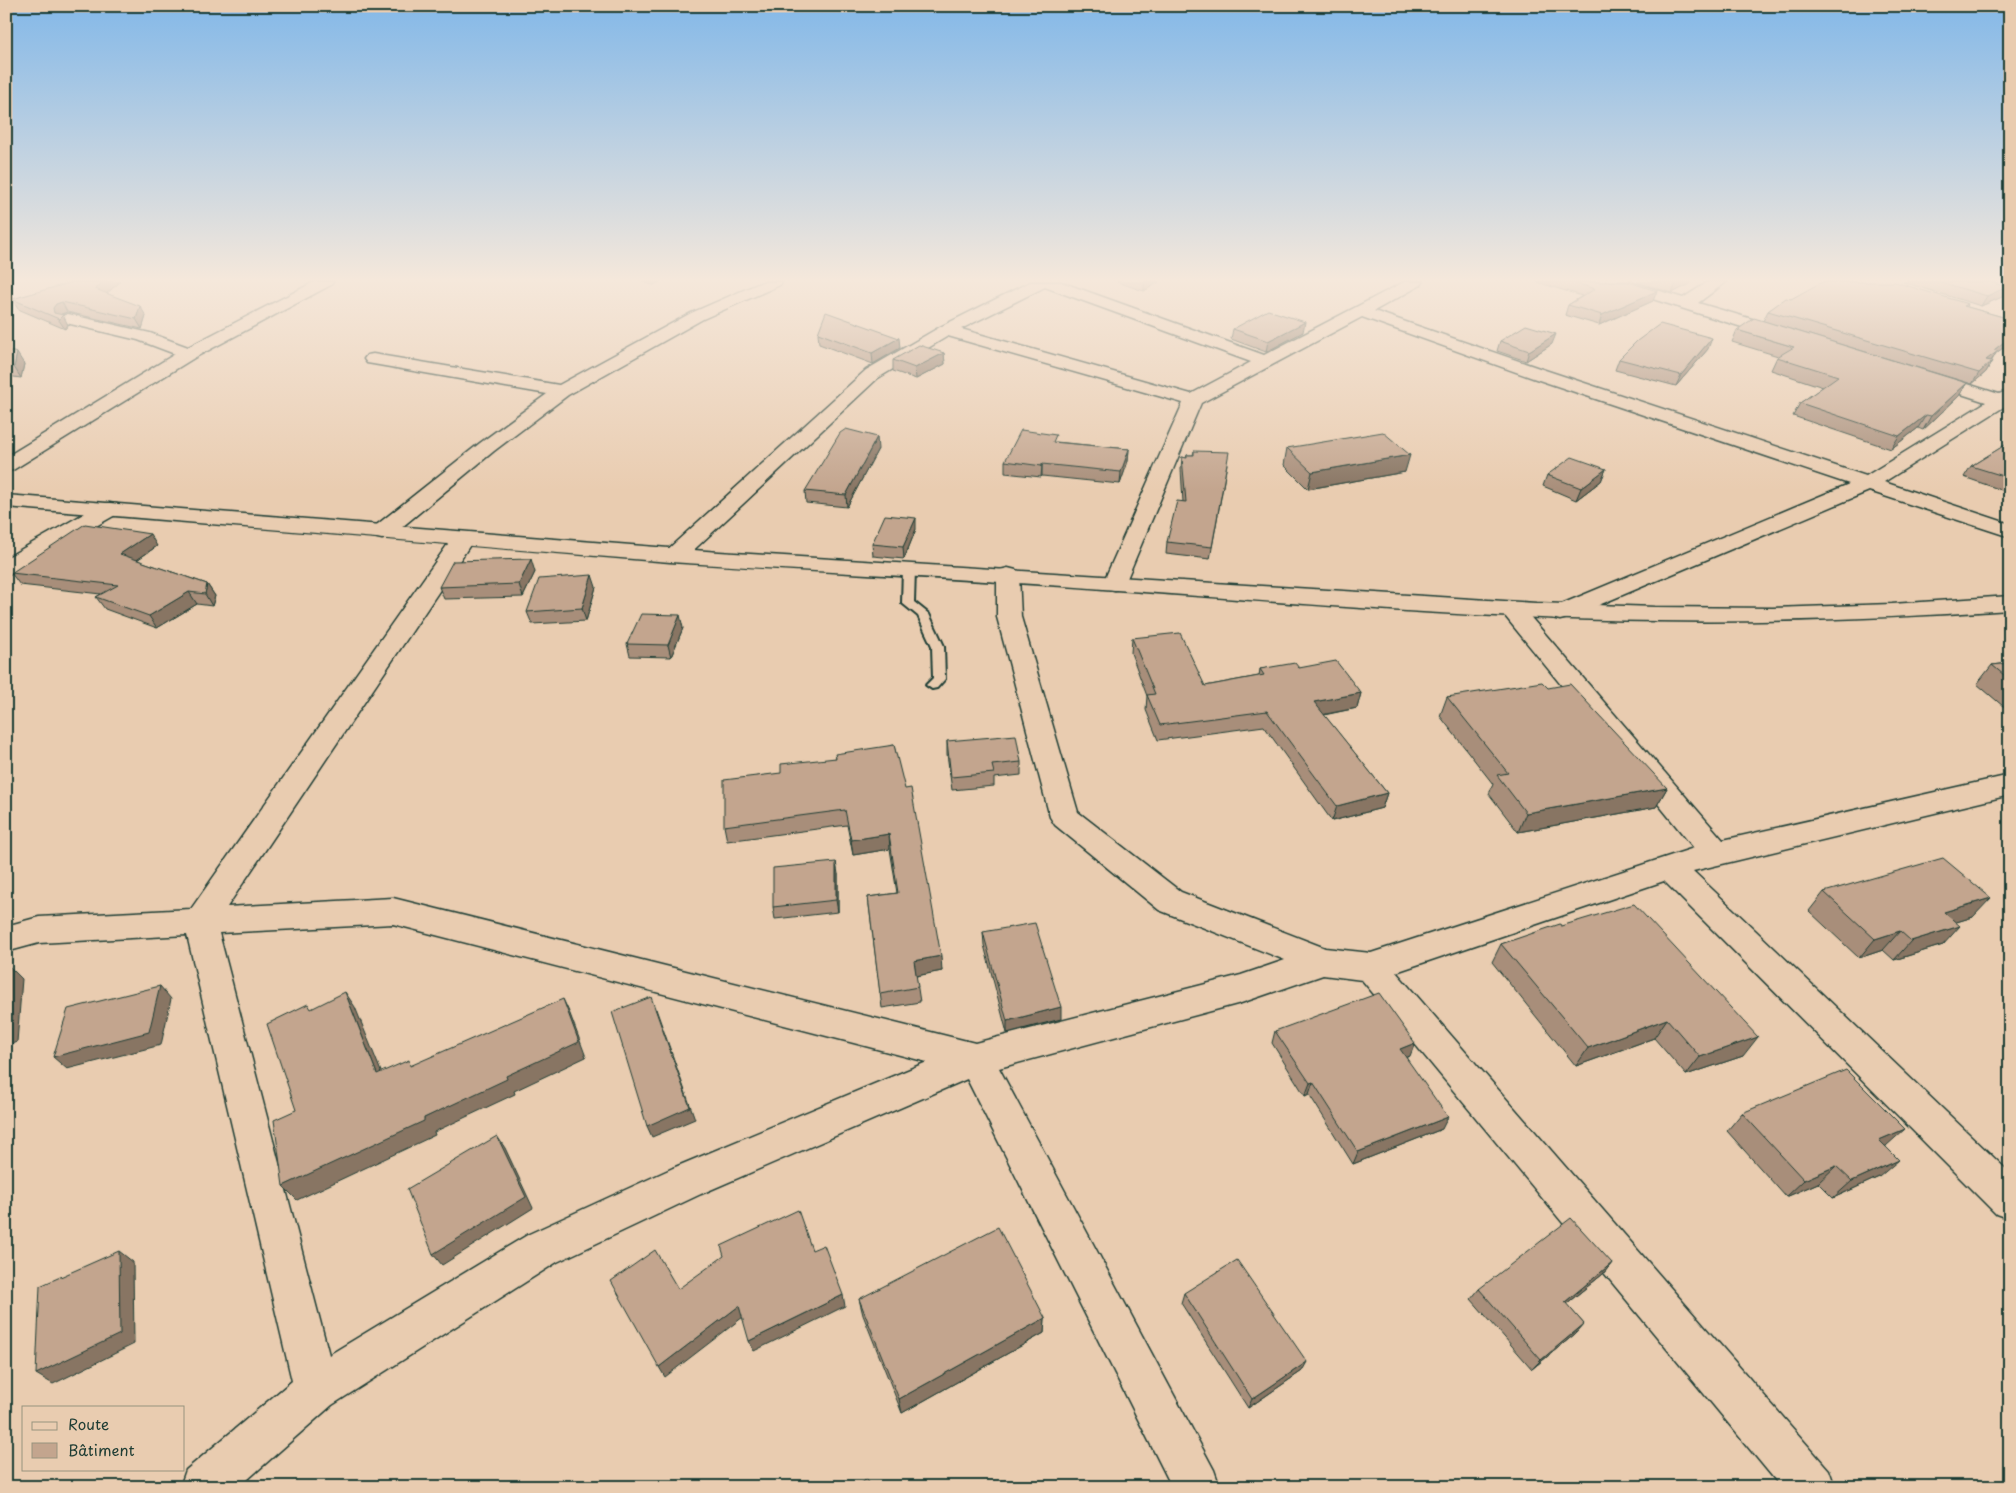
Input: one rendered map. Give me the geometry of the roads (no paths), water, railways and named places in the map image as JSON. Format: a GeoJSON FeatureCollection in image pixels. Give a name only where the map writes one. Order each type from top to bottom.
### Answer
{"type":"FeatureCollection","features":[{"type":"Feature","properties":{"kind":"street"},"geometry":{"type":"LineString","coordinates":[[183,352],[188,354]]}},
{"type":"Feature","properties":{"kind":"street"},"geometry":{"type":"LineString","coordinates":[[6,466],[192,352]]}},
{"type":"Feature","properties":{"kind":"street"},"geometry":{"type":"LineString","coordinates":[[382,532],[487,447],[562,391],[633,352]]}},
{"type":"Feature","properties":{"kind":"street"},"geometry":{"type":"LineString","coordinates":[[675,555],[872,374],[910,352]]}},
{"type":"Feature","properties":{"kind":"street"},"geometry":{"type":"LineString","coordinates":[[1022,352],[1193,400]]}},
{"type":"Feature","properties":{"kind":"street"},"geometry":{"type":"LineString","coordinates":[[1237,352],[1266,362]]}},
{"type":"Feature","properties":{"kind":"street"},"geometry":{"type":"LineString","coordinates":[[1115,583],[1193,400],[1286,352]]}},
{"type":"Feature","properties":{"kind":"street"},"geometry":{"type":"LineString","coordinates":[[1475,352],[2010,531]]}},
{"type":"Feature","properties":{"kind":"street"},"geometry":{"type":"LineString","coordinates":[[373,359],[562,391]]}},
{"type":"Feature","properties":{"kind":"street"},"geometry":{"type":"LineString","coordinates":[[1914,374],[2005,397]]}},
{"type":"Feature","properties":{"kind":"street"},"geometry":{"type":"LineString","coordinates":[[1560,613],[1867,484],[2005,397]]}},
{"type":"Feature","properties":{"kind":"street"},"geometry":{"type":"LineString","coordinates":[[6,500],[675,555],[1008,575],[1357,602],[1513,611],[1766,615],[1911,610],[2010,602]]}},
{"type":"Feature","properties":{"kind":"street"},"geometry":{"type":"LineString","coordinates":[[6,568],[109,509]]}},
{"type":"Feature","properties":{"kind":"street"},"geometry":{"type":"LineString","coordinates":[[316,1389],[200,922],[463,539]]}},
{"type":"Feature","properties":{"kind":"street"},"geometry":{"type":"LineString","coordinates":[[1008,575],[1009,617],[1065,817],[1170,901],[1323,961],[1371,967],[1716,853],[2010,785]]}},
{"type":"Feature","properties":{"kind":"street"},"geometry":{"type":"LineString","coordinates":[[1513,611],[1716,853]]}},
{"type":"Feature","properties":{"kind":"street"},"geometry":{"type":"LineString","coordinates":[[1669,867],[2010,1200]]}},
{"type":"Feature","properties":{"kind":"street"},"geometry":{"type":"LineString","coordinates":[[6,939],[39,930],[393,911],[975,1059],[1197,1487]]}},
{"type":"Feature","properties":{"kind":"street"},"geometry":{"type":"LineString","coordinates":[[203,1487],[316,1389],[542,1248],[687,1181],[975,1059],[1241,989],[1323,961]]}},
{"type":"Feature","properties":{"kind":"street"},"geometry":{"type":"LineString","coordinates":[[1371,967],[1812,1487]]}},
{"type":"Feature","properties":{"kind":"lane"},"geometry":{"type":"LineString","coordinates":[[909,569],[908,603],[923,614],[938,646],[939,679],[932,685]]}}]}
